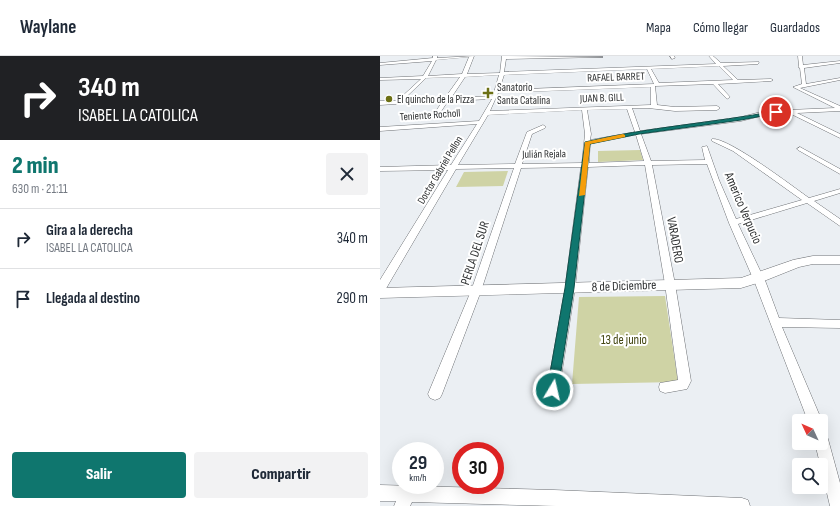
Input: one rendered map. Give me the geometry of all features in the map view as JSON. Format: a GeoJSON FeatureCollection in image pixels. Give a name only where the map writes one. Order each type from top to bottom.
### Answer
{"type":"FeatureCollection","features":[{"type":"Feature","properties":{"kind":"main road","name":"8 de Diciembre"},"geometry":{"type":"LineString","coordinates":[[380,293],[741,283],[759,278],[796,263],[813,260],[840,260]]}},
{"type":"Feature","properties":{"kind":"street"},"geometry":{"type":"LineString","coordinates":[[382,64],[392,56]]}},
{"type":"Feature","properties":{"kind":"street"},"geometry":{"type":"LineString","coordinates":[[382,64],[435,58],[472,56],[464,75],[448,100],[436,115]]}},
{"type":"Feature","properties":{"kind":"street"},"geometry":{"type":"LineString","coordinates":[[711,56],[736,81]]}},
{"type":"Feature","properties":{"kind":"street"},"geometry":{"type":"LineString","coordinates":[[800,56],[800,68],[804,85]]}},
{"type":"Feature","properties":{"kind":"street"},"geometry":{"type":"LineString","coordinates":[[504,57],[602,57]]}},
{"type":"Feature","properties":{"kind":"street","name":"Doctor Gabriel Pellon"},"geometry":{"type":"LineString","coordinates":[[380,289],[487,113],[496,94],[502,73],[504,57]]}},
{"type":"Feature","properties":{"kind":"street"},"geometry":{"type":"LineString","coordinates":[[398,102],[425,77],[435,58]]}},
{"type":"Feature","properties":{"kind":"street"},"geometry":{"type":"LineString","coordinates":[[800,68],[840,62]]}},
{"type":"Feature","properties":{"kind":"street"},"geometry":{"type":"LineString","coordinates":[[389,70],[394,63]]}},
{"type":"Feature","properties":{"kind":"street"},"geometry":{"type":"LineString","coordinates":[[568,63],[570,76]]}},
{"type":"Feature","properties":{"kind":"street"},"geometry":{"type":"LineString","coordinates":[[380,78],[758,63]]}},
{"type":"Feature","properties":{"kind":"street"},"geometry":{"type":"LineString","coordinates":[[648,67],[655,85],[654,106]]}},
{"type":"Feature","properties":{"kind":"street"},"geometry":{"type":"LineString","coordinates":[[380,78],[384,74]]}},
{"type":"Feature","properties":{"kind":"street"},"geometry":{"type":"LineString","coordinates":[[840,79],[795,87],[840,108]]}},
{"type":"Feature","properties":{"kind":"street","name":"RAFAEL BARRET"},"geometry":{"type":"LineString","coordinates":[[380,103],[448,100],[496,94],[572,88],[771,80]]}},
{"type":"Feature","properties":{"kind":"street"},"geometry":{"type":"LineString","coordinates":[[571,82],[572,88]]}},
{"type":"Feature","properties":{"kind":"street"},"geometry":{"type":"LineString","coordinates":[[714,82],[727,97]]}},
{"type":"Feature","properties":{"kind":"street","name":"JUAN B. GILL"},"geometry":{"type":"LineString","coordinates":[[487,113],[654,106],[675,109],[717,108]]}},
{"type":"Feature","properties":{"kind":"street","name":"VARADERO"},"geometry":{"type":"LineString","coordinates":[[629,107],[648,163],[686,381],[682,385],[665,387]]}},
{"type":"Feature","properties":{"kind":"street"},"geometry":{"type":"LineString","coordinates":[[553,390],[570,288],[585,164],[588,130],[584,108]]}},
{"type":"Feature","properties":{"kind":"street"},"geometry":{"type":"LineString","coordinates":[[587,143],[639,133],[741,119],[765,113],[840,108]]}},
{"type":"Feature","properties":{"kind":"street"},"geometry":{"type":"LineString","coordinates":[[790,111],[840,136]]}},
{"type":"Feature","properties":{"kind":"street","name":"Teniente Rocholl"},"geometry":{"type":"LineString","coordinates":[[380,129],[482,122]]}},
{"type":"Feature","properties":{"kind":"street","name":"PERLA DEL SUR"},"geometry":{"type":"LineString","coordinates":[[435,394],[476,291],[517,165],[529,133],[543,127]]}},
{"type":"Feature","properties":{"kind":"street"},"geometry":{"type":"LineString","coordinates":[[714,140],[735,150],[840,223]]}},
{"type":"Feature","properties":{"kind":"street","name":"Americo Verpucio"},"geometry":{"type":"LineString","coordinates":[[705,147],[709,162],[733,222],[759,278],[775,322],[806,393],[813,414]]}},
{"type":"Feature","properties":{"kind":"street"},"geometry":{"type":"LineString","coordinates":[[800,149],[840,172]]}},
{"type":"Feature","properties":{"kind":"street","name":"Julián Rejala"},"geometry":{"type":"LineString","coordinates":[[381,171],[517,165],[709,162]]}},
{"type":"Feature","properties":{"kind":"street"},"geometry":{"type":"LineString","coordinates":[[733,222],[840,191]]}},
{"type":"Feature","properties":{"kind":"street"},"geometry":{"type":"LineString","coordinates":[[775,322],[840,324]]}},
{"type":"Feature","properties":{"kind":"street"},"geometry":{"type":"LineString","coordinates":[[824,450],[838,506]]}},
{"type":"Feature","properties":{"kind":"street"},"geometry":{"type":"LineString","coordinates":[[380,493],[405,500],[742,506]]}},
{"type":"Feature","properties":{"kind":"green space"},"geometry":{"type":"Polygon","coordinates":[[[640,150],[643,160],[598,162],[598,151],[640,150]]]}},
{"type":"Feature","properties":{"kind":"green space"},"geometry":{"type":"Polygon","coordinates":[[[508,171],[503,186],[456,187],[464,172],[508,171]]]}},
{"type":"Feature","properties":{"kind":"green space","name":"13 de junio"},"geometry":{"type":"Polygon","coordinates":[[[665,296],[678,382],[572,384],[579,297],[665,296]]]}},
{"type":"Feature","properties":{"kind":"slow traffic"},"geometry":{"type":"LineString","coordinates":[[581,195],[587,143],[623,136]]}},
{"type":"Feature","properties":{"kind":"place","name":"Sanatorio Santa Catalina"},"geometry":{"type":"Point","coordinates":[488,93]}},
{"type":"Feature","properties":{"kind":"place","name":"El quincho de la Pizza"},"geometry":{"type":"Point","coordinates":[389,99]}},
{"type":"Feature","properties":{"kind":"route"},"geometry":{"type":"LineString","coordinates":[[553,390],[570,288],[587,143],[639,133],[741,119],[776,112]]}}]}
